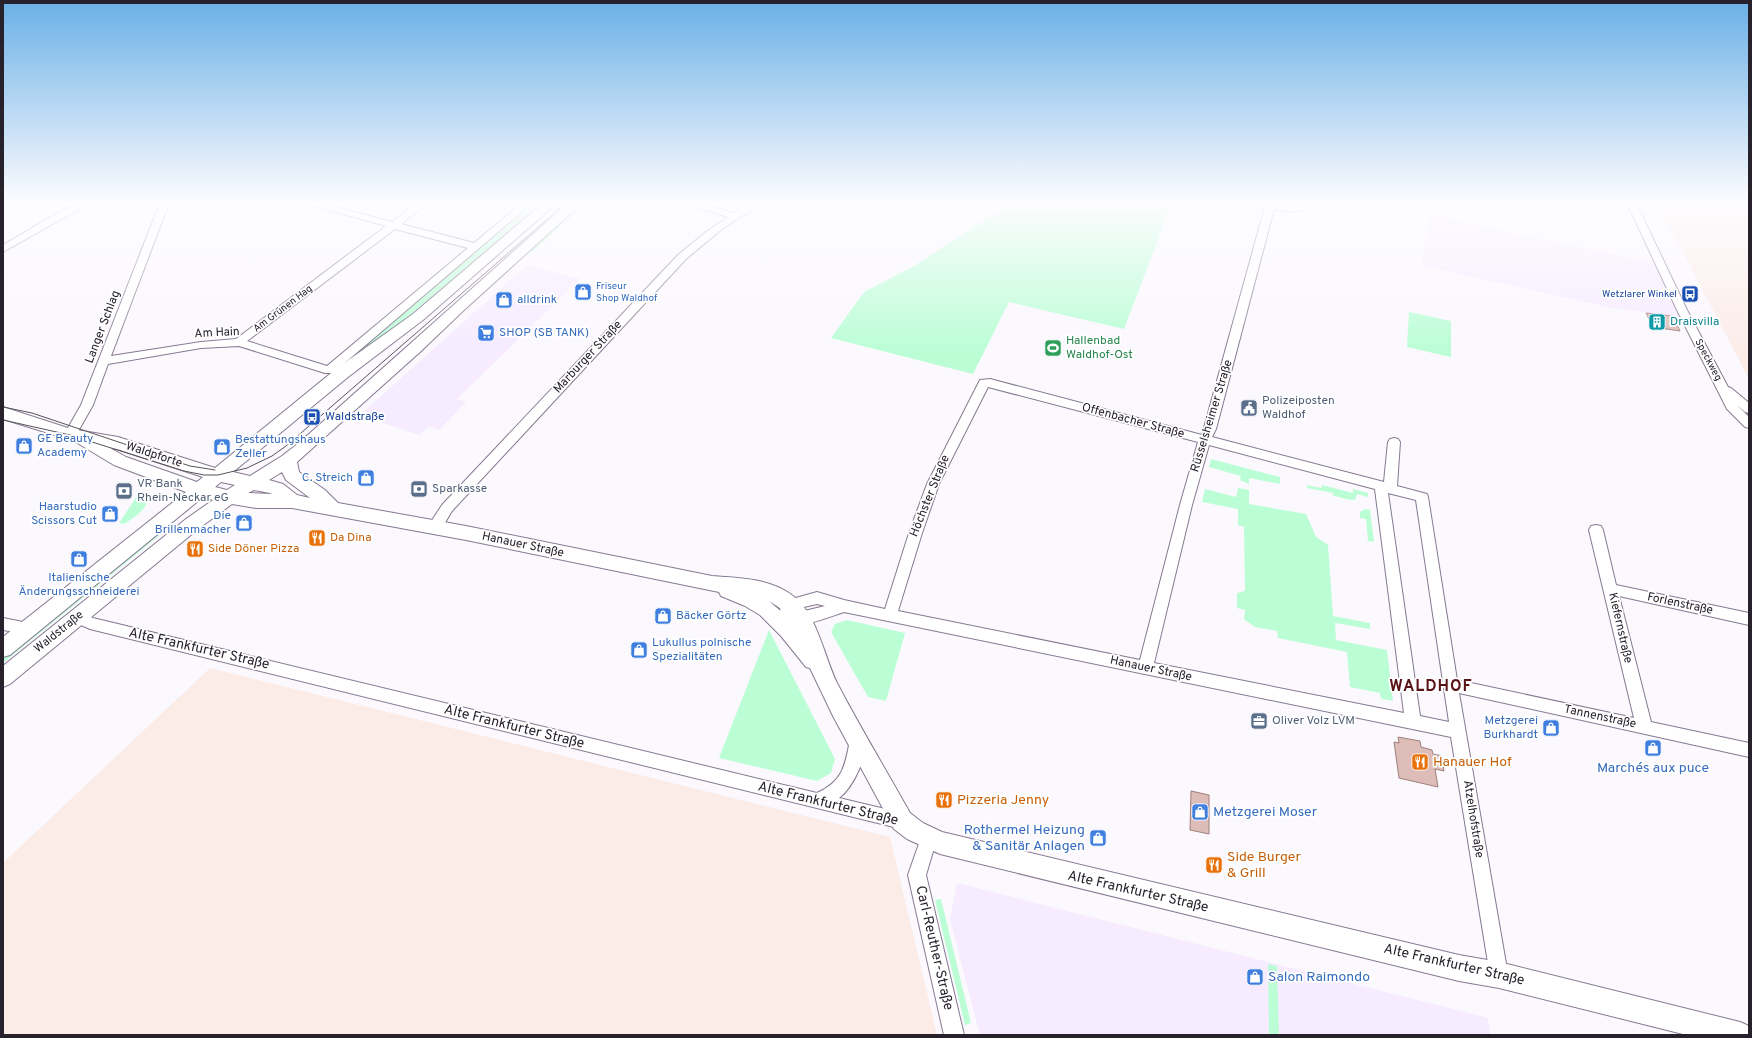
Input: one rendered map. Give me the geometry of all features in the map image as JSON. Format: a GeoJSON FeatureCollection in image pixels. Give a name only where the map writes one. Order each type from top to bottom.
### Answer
{"type":"FeatureCollection","features":[{"type":"Feature","properties":{"kind":"street","name":"Langer Schlag"},"geometry":{"type":"LineString","coordinates":[[75,436],[147,251]]}},
{"type":"Feature","properties":{"kind":"street","name":"Am Grünen Hag"},"geometry":{"type":"LineString","coordinates":[[239,342],[359,251]]}},
{"type":"Feature","properties":{"kind":"street","name":"Am Hain"},"geometry":{"type":"LineString","coordinates":[[104,360],[201,345],[239,342],[328,370],[471,251]]}},
{"type":"Feature","properties":{"kind":"street","name":"Waldstraße"},"geometry":{"type":"LineString","coordinates":[[3,649],[342,373],[418,317],[494,251]]}},
{"type":"Feature","properties":{"kind":"street","name":"Waldstraße"},"geometry":{"type":"LineString","coordinates":[[3,678],[182,532],[229,497],[288,460],[306,446],[415,350],[459,307],[522,251]]}},
{"type":"Feature","properties":{"kind":"street","name":"Marburger Straße"},"geometry":{"type":"LineString","coordinates":[[434,528],[447,508],[689,251]]}},
{"type":"Feature","properties":{"kind":"street","name":"Rüsselsheimer Straße"},"geometry":{"type":"LineString","coordinates":[[1145,668],[1182,520],[1201,450],[1210,428],[1258,251]]}},
{"type":"Feature","properties":{"kind":"street","name":"Speckweg"},"geometry":{"type":"LineString","coordinates":[[1654,251],[1682,310],[1733,409],[1749,424]]}},
{"type":"Feature","properties":{"kind":"street","name":"Offenbacher Straße"},"geometry":{"type":"LineString","coordinates":[[984,383],[990,383],[1422,497]]}},
{"type":"Feature","properties":{"kind":"street","name":"Höchster Straße"},"geometry":{"type":"LineString","coordinates":[[890,615],[910,545],[933,484],[944,459],[984,383]]}},
{"type":"Feature","properties":{"kind":"street","name":"Speckweg"},"geometry":{"type":"LineString","coordinates":[[1723,387],[1749,409]]}},
{"type":"Feature","properties":{"kind":"street","name":"Waldpforte"},"geometry":{"type":"LineString","coordinates":[[3,413],[75,436],[118,443],[207,472],[251,482]]}},
{"type":"Feature","properties":{"kind":"street","name":"Waldpforte"},"geometry":{"type":"LineString","coordinates":[[75,436],[120,461],[200,490]]}},
{"type":"Feature","properties":{"kind":"street"},"geometry":{"type":"LineString","coordinates":[[1394,442],[1386,488],[1413,722]]}},
{"type":"Feature","properties":{"kind":"street"},"geometry":{"type":"LineString","coordinates":[[288,460],[292,476],[319,495],[333,509]]}},
{"type":"Feature","properties":{"kind":"street","name":"Hanauer Straße"},"geometry":{"type":"LineString","coordinates":[[251,482],[277,489],[292,501]]}},
{"type":"Feature","properties":{"kind":"street","name":"Hanauer Straße"},"geometry":{"type":"LineString","coordinates":[[200,490],[229,497],[261,501],[292,501],[466,533],[712,584],[744,586],[764,590],[780,598],[791,615],[844,606],[1458,731]]}},
{"type":"Feature","properties":{"kind":"street","name":"Atzelhofstraße"},"geometry":{"type":"LineString","coordinates":[[1422,497],[1450,685],[1500,975]]}},
{"type":"Feature","properties":{"kind":"street","name":"Kiefernstraße"},"geometry":{"type":"LineString","coordinates":[[1596,530],[1644,726]]}},
{"type":"Feature","properties":{"kind":"street","name":"Forlenstraße"},"geometry":{"type":"LineString","coordinates":[[1611,590],[1749,619]]}},
{"type":"Feature","properties":{"kind":"street"},"geometry":{"type":"LineString","coordinates":[[791,615],[902,821]]}},
{"type":"Feature","properties":{"kind":"street","name":"Alte Frankfurter Straße"},"geometry":{"type":"LineString","coordinates":[[77,617],[90,623],[902,821],[915,831],[951,846],[1040,869],[1384,949],[1459,968],[1500,975],[1740,1035]]}},
{"type":"Feature","properties":{"kind":"street"},"geometry":{"type":"LineString","coordinates":[[3,624],[28,628]]}},
{"type":"Feature","properties":{"kind":"street","name":"Tannenstraße"},"geometry":{"type":"LineString","coordinates":[[1450,685],[1749,750]]}},
{"type":"Feature","properties":{"kind":"street"},"geometry":{"type":"LineString","coordinates":[[817,801],[829,795],[844,783],[852,768],[858,740]]}},
{"type":"Feature","properties":{"kind":"street","name":"Carl-Reuther-Straße"},"geometry":{"type":"LineString","coordinates":[[929,838],[917,876],[954,1035]]}},
{"type":"Feature","properties":{"kind":"shaded area"},"geometry":{"type":"Polygon","coordinates":[[[1424,251],[1600,251],[1654,263],[1680,317],[1613,308],[1422,266],[1424,251]]]}},
{"type":"Feature","properties":{"kind":"shaded area"},"geometry":{"type":"Polygon","coordinates":[[[1682,251],[1749,251],[1749,379],[1682,251]]]}},
{"type":"Feature","properties":{"kind":"shaded area"},"geometry":{"type":"Polygon","coordinates":[[[527,265],[580,279],[457,399],[466,402],[439,430],[429,426],[419,435],[360,415],[527,265]]]}},
{"type":"Feature","properties":{"kind":"shaded area"},"geometry":{"type":"Polygon","coordinates":[[[210,668],[890,837],[937,1035],[3,1035],[3,863],[210,668]]]}},
{"type":"Feature","properties":{"kind":"shaded area"},"geometry":{"type":"Polygon","coordinates":[[[957,883],[1488,1018],[1490,1035],[980,1035],[950,919],[957,883]]]}},
{"type":"Feature","properties":{"kind":"green space"},"geometry":{"type":"Polygon","coordinates":[[[476,251],[485,251],[408,317],[335,370],[476,251]]]}},
{"type":"Feature","properties":{"kind":"green space"},"geometry":{"type":"Polygon","coordinates":[[[936,251],[1154,251],[1124,329],[1009,302],[973,374],[831,338],[864,292],[914,266],[936,251]]]}},
{"type":"Feature","properties":{"kind":"green space"},"geometry":{"type":"Polygon","coordinates":[[[1409,312],[1451,321],[1451,357],[1407,347],[1409,312]]]}},
{"type":"Feature","properties":{"kind":"green space"},"geometry":{"type":"Polygon","coordinates":[[[1211,459],[1280,477],[1280,484],[1249,478],[1249,484],[1240,480],[1241,476],[1209,467],[1211,459]]]}},
{"type":"Feature","properties":{"kind":"green space"},"geometry":{"type":"Polygon","coordinates":[[[1307,485],[1321,488],[1322,485],[1353,493],[1353,489],[1368,493],[1368,497],[1357,494],[1355,500],[1349,500],[1333,496],[1333,493],[1307,488],[1307,485]]]}},
{"type":"Feature","properties":{"kind":"green space"},"geometry":{"type":"Polygon","coordinates":[[[1238,488],[1249,490],[1249,504],[1306,514],[1316,537],[1328,545],[1333,616],[1370,623],[1370,629],[1335,623],[1336,640],[1387,650],[1393,701],[1381,699],[1380,693],[1350,687],[1347,652],[1278,638],[1277,631],[1255,627],[1244,619],[1245,610],[1237,608],[1237,593],[1245,591],[1244,527],[1238,525],[1238,509],[1202,502],[1205,489],[1236,497],[1238,488]]]}},
{"type":"Feature","properties":{"kind":"green space"},"geometry":{"type":"Polygon","coordinates":[[[143,492],[146,497],[146,502],[142,511],[124,524],[119,523],[139,493],[143,492]]]}},
{"type":"Feature","properties":{"kind":"green space"},"geometry":{"type":"Polygon","coordinates":[[[1365,509],[1370,510],[1374,542],[1368,541],[1366,519],[1360,518],[1360,512],[1365,509]]]}},
{"type":"Feature","properties":{"kind":"green space"},"geometry":{"type":"Polygon","coordinates":[[[169,523],[172,525],[3,663],[3,658],[169,523]]]}},
{"type":"Feature","properties":{"kind":"green space"},"geometry":{"type":"Polygon","coordinates":[[[847,620],[905,633],[886,701],[868,697],[831,632],[835,624],[847,620]]]}},
{"type":"Feature","properties":{"kind":"green space"},"geometry":{"type":"Polygon","coordinates":[[[769,630],[835,759],[831,773],[817,781],[719,758],[769,630]]]}},
{"type":"Feature","properties":{"kind":"green space"},"geometry":{"type":"Polygon","coordinates":[[[941,899],[971,1023],[965,1025],[935,900],[941,899]]]}},
{"type":"Feature","properties":{"kind":"green space"},"geometry":{"type":"Polygon","coordinates":[[[1268,964],[1277,966],[1279,1035],[1269,1035],[1268,964]]]}},
{"type":"Feature","properties":{"kind":"building","name":"Draisvilla"},"geometry":{"type":"Polygon","coordinates":[[[1646,313],[1673,316],[1680,331],[1653,327],[1646,313]]]}},
{"type":"Feature","properties":{"kind":"building","name":"Hanauer Hof"},"geometry":{"type":"Polygon","coordinates":[[[1398,737],[1420,741],[1421,747],[1432,750],[1433,754],[1442,756],[1444,771],[1435,769],[1438,787],[1399,778],[1394,742],[1399,743],[1398,737]]]}},
{"type":"Feature","properties":{"kind":"building","name":"Metzgerei Moser"},"geometry":{"type":"Polygon","coordinates":[[[1191,791],[1209,795],[1209,834],[1190,830],[1191,791]]]}},
{"type":"Feature","properties":{"kind":"tram line"},"geometry":{"type":"LineString","coordinates":[[3,420],[70,435],[184,471],[204,475],[218,475],[247,468],[272,456],[286,446],[510,251]]}},
{"type":"Feature","properties":{"kind":"tram line"},"geometry":{"type":"LineString","coordinates":[[3,407],[32,413],[190,466],[215,470]]}},
{"type":"Feature","properties":{"kind":"place","name":"Friseur Shop Waldhof"},"geometry":{"type":"Point","coordinates":[583,292]}},
{"type":"Feature","properties":{"kind":"place","name":"Wetzlarer Winkel"},"geometry":{"type":"Point","coordinates":[1690,294]}},
{"type":"Feature","properties":{"kind":"place","name":"alldrink"},"geometry":{"type":"Point","coordinates":[504,300]}},
{"type":"Feature","properties":{"kind":"place","name":"Draisvilla"},"geometry":{"type":"Point","coordinates":[1657,322]}},
{"type":"Feature","properties":{"kind":"place","name":"SHOP (SB TANK)"},"geometry":{"type":"Point","coordinates":[486,333]}},
{"type":"Feature","properties":{"kind":"place","name":"Hallenbad Waldhof-Ost"},"geometry":{"type":"Point","coordinates":[1053,348]}},
{"type":"Feature","properties":{"kind":"place","name":"Polizeiposten Waldhof"},"geometry":{"type":"Point","coordinates":[1249,408]}},
{"type":"Feature","properties":{"kind":"place","name":"Waldstraße"},"geometry":{"type":"Point","coordinates":[312,417]}},
{"type":"Feature","properties":{"kind":"place","name":"GE Beauty Academy"},"geometry":{"type":"Point","coordinates":[24,446]}},
{"type":"Feature","properties":{"kind":"place","name":"Bestattungshaus Zeller"},"geometry":{"type":"Point","coordinates":[222,447]}},
{"type":"Feature","properties":{"kind":"place","name":"C. Streich"},"geometry":{"type":"Point","coordinates":[366,478]}},
{"type":"Feature","properties":{"kind":"place","name":"Sparkasse"},"geometry":{"type":"Point","coordinates":[419,489]}},
{"type":"Feature","properties":{"kind":"place","name":"VR Bank Rhein-Neckar eG"},"geometry":{"type":"Point","coordinates":[124,491]}},
{"type":"Feature","properties":{"kind":"place","name":"Haarstudio Scissors Cut"},"geometry":{"type":"Point","coordinates":[110,514]}},
{"type":"Feature","properties":{"kind":"place","name":"Die Brillenmacher"},"geometry":{"type":"Point","coordinates":[244,523]}},
{"type":"Feature","properties":{"kind":"place","name":"Da Dina"},"geometry":{"type":"Point","coordinates":[317,538]}},
{"type":"Feature","properties":{"kind":"place","name":"Side Döner Pizza"},"geometry":{"type":"Point","coordinates":[195,549]}},
{"type":"Feature","properties":{"kind":"place","name":"Italienische Änderungsschneiderei"},"geometry":{"type":"Point","coordinates":[79,559]}},
{"type":"Feature","properties":{"kind":"place","name":"Bäcker Görtz"},"geometry":{"type":"Point","coordinates":[663,616]}},
{"type":"Feature","properties":{"kind":"place","name":"Lukullus polnische Spezialitäten"},"geometry":{"type":"Point","coordinates":[639,650]}},
{"type":"Feature","properties":{"kind":"place","name":"Oliver Volz LVM"},"geometry":{"type":"Point","coordinates":[1259,721]}},
{"type":"Feature","properties":{"kind":"place","name":"Metzgerei Burkhardt"},"geometry":{"type":"Point","coordinates":[1551,728]}},
{"type":"Feature","properties":{"kind":"place","name":"Marchés aux puce"},"geometry":{"type":"Point","coordinates":[1653,748]}},
{"type":"Feature","properties":{"kind":"place","name":"Hanauer Hof"},"geometry":{"type":"Point","coordinates":[1420,762]}},
{"type":"Feature","properties":{"kind":"place","name":"Pizzeria Jenny"},"geometry":{"type":"Point","coordinates":[944,800]}},
{"type":"Feature","properties":{"kind":"place","name":"Metzgerei Moser"},"geometry":{"type":"Point","coordinates":[1200,812]}},
{"type":"Feature","properties":{"kind":"place","name":"Rothermel Heizung & Sanitär Anlagen"},"geometry":{"type":"Point","coordinates":[1098,838]}},
{"type":"Feature","properties":{"kind":"place","name":"Side Burger & Grill"},"geometry":{"type":"Point","coordinates":[1214,865]}},
{"type":"Feature","properties":{"kind":"place","name":"Salon Raimondo"},"geometry":{"type":"Point","coordinates":[1255,977]}},
{"type":"Feature","properties":{"kind":"district","name":"WALDHOF"},"geometry":{"type":"Point","coordinates":[1431,687]}}]}
